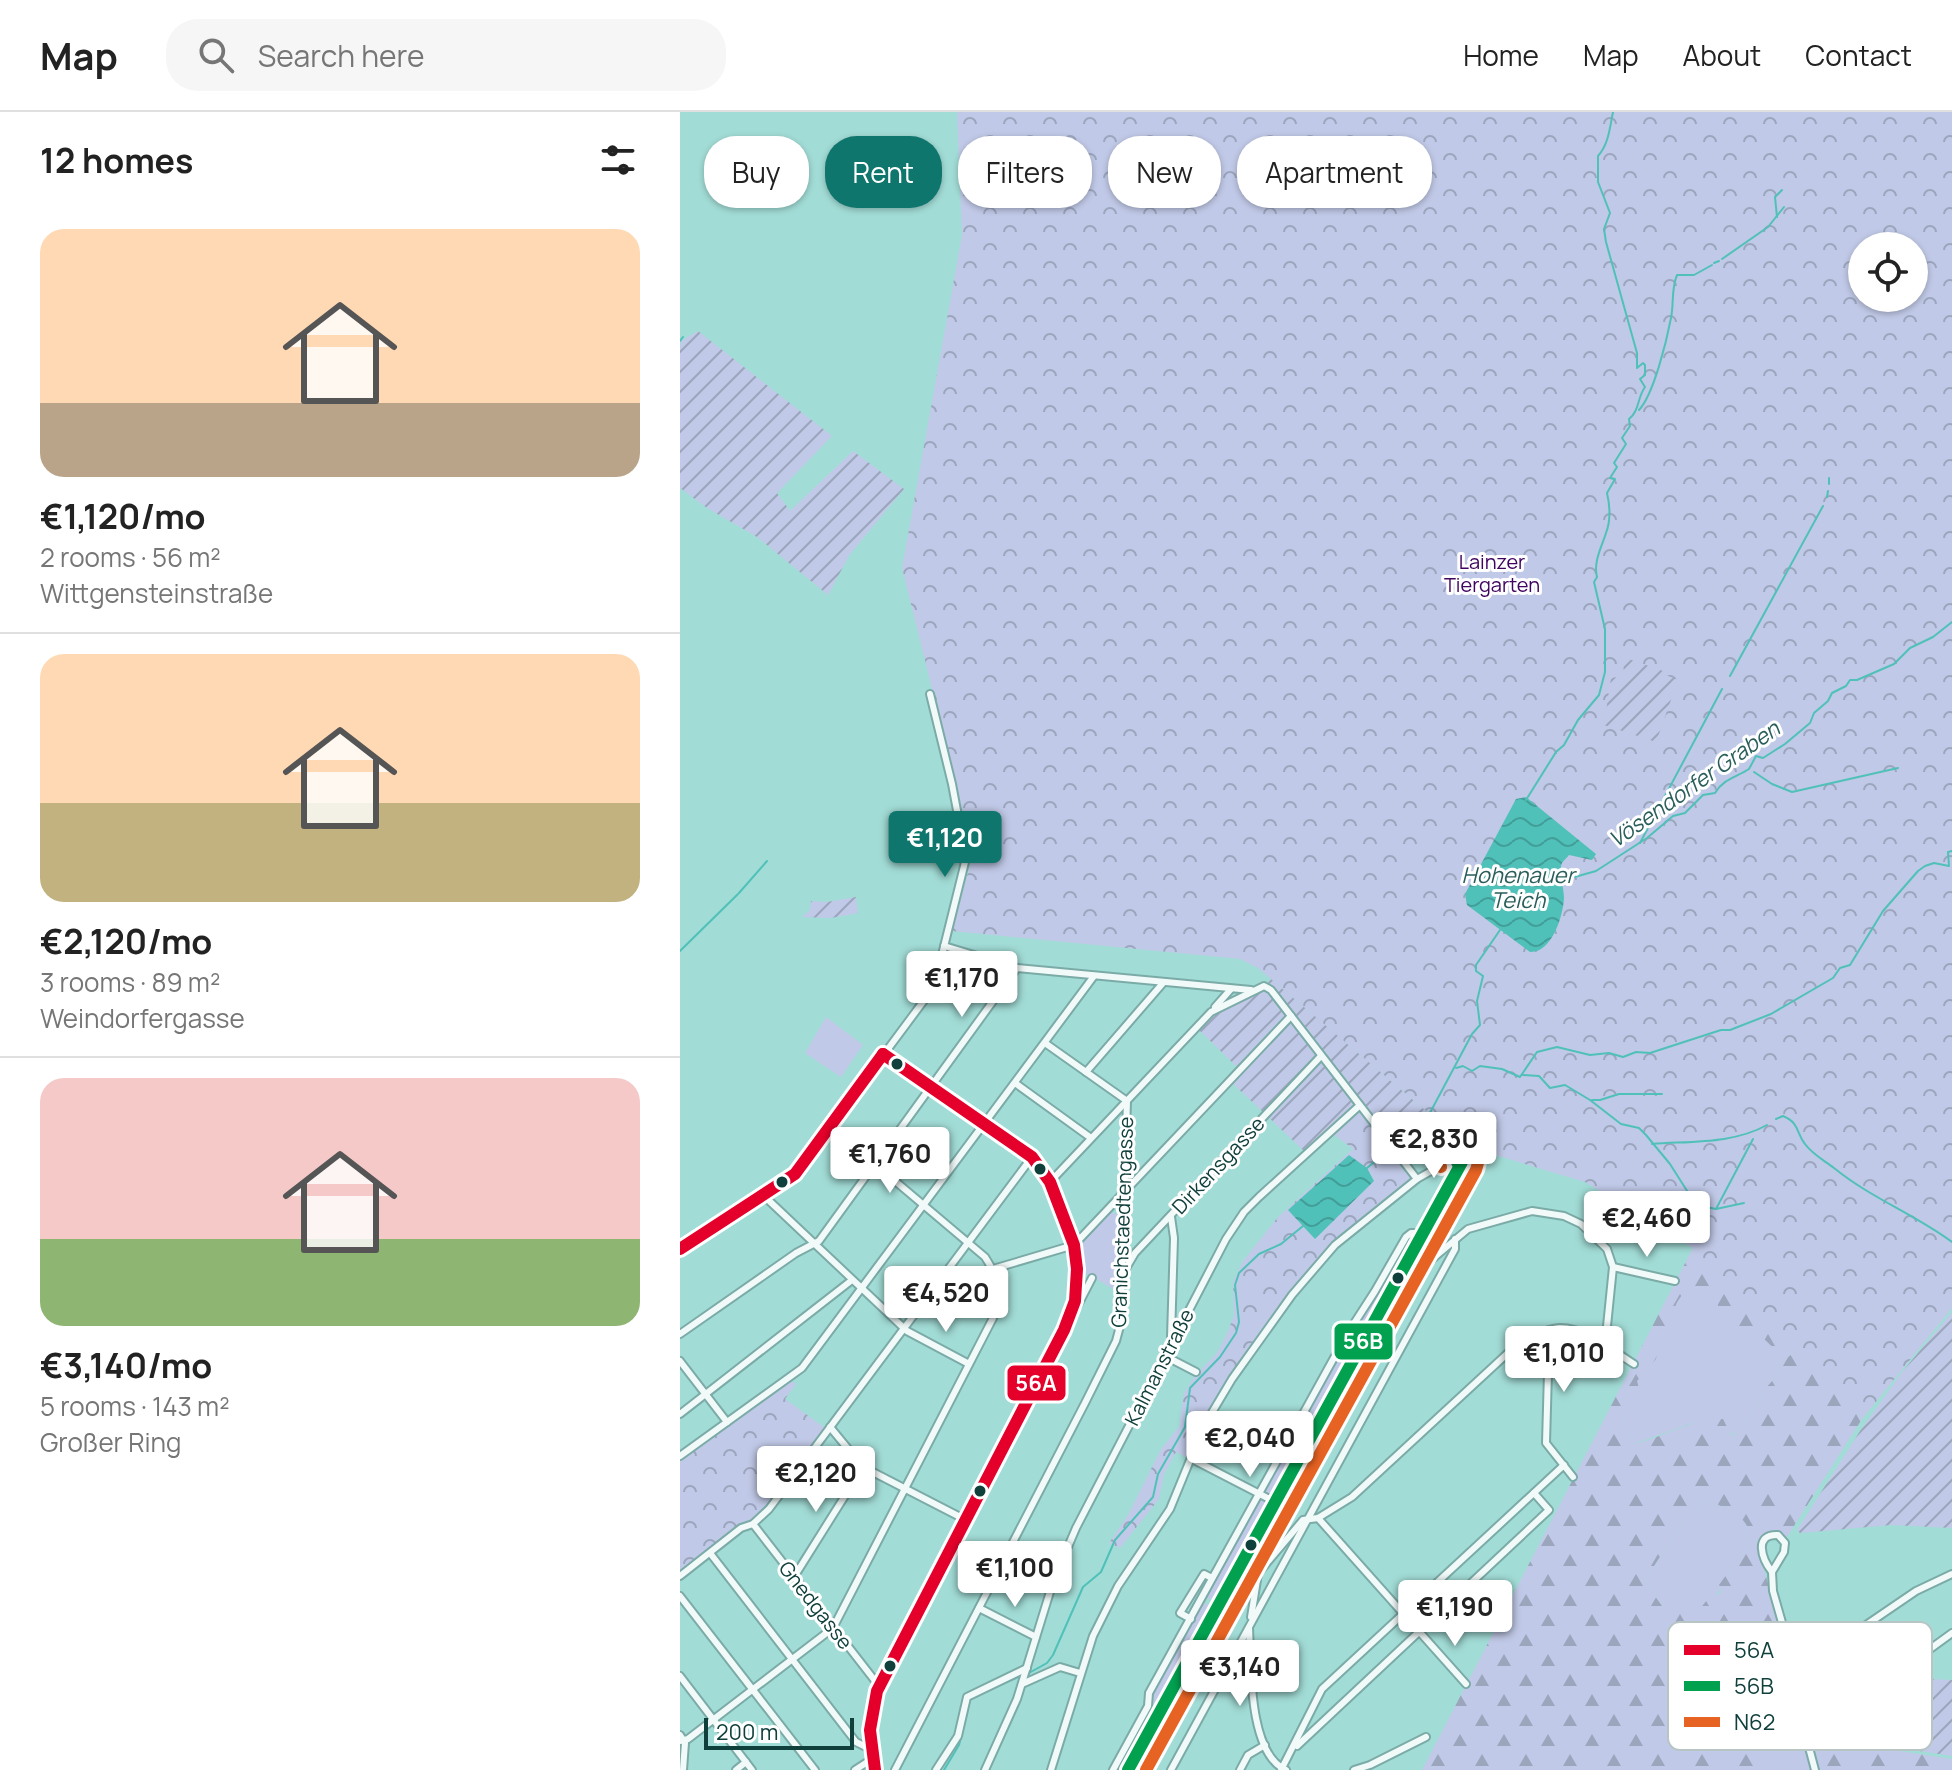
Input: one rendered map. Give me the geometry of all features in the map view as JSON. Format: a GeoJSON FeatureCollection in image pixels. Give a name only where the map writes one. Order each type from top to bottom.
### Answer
{"type":"FeatureCollection","features":[{"type":"Feature","properties":{"kind":"street"},"geometry":{"type":"LineString","coordinates":[[680,1249],[795,1174],[934,987],[965,852],[930,694]]}},
{"type":"Feature","properties":{"kind":"street"},"geometry":{"type":"LineString","coordinates":[[944,946],[1017,968],[1231,989],[1268,988],[1415,1181]]}},
{"type":"Feature","properties":{"kind":"street"},"geometry":{"type":"LineString","coordinates":[[680,1334],[796,1253],[819,1241],[1017,968]]}},
{"type":"Feature","properties":{"kind":"street"},"geometry":{"type":"LineString","coordinates":[[680,1456],[802,1368],[1094,976]]}},
{"type":"Feature","properties":{"kind":"street"},"geometry":{"type":"LineString","coordinates":[[1086,1072],[1163,983]]}},
{"type":"Feature","properties":{"kind":"street"},"geometry":{"type":"LineString","coordinates":[[1050,1182],[1231,989]]}},
{"type":"Feature","properties":{"kind":"street"},"geometry":{"type":"LineString","coordinates":[[1211,1012],[1255,990]]}},
{"type":"Feature","properties":{"kind":"street"},"geometry":{"type":"LineString","coordinates":[[993,1269],[1074,1245],[1291,1016]]}},
{"type":"Feature","properties":{"kind":"street"},"geometry":{"type":"LineString","coordinates":[[1045,1043],[1127,1101]]}},
{"type":"Feature","properties":{"kind":"street"},"geometry":{"type":"LineString","coordinates":[[883,1054],[1032,1157],[1050,1182],[1074,1245],[1077,1285],[1075,1301],[1064,1330]]}},
{"type":"Feature","properties":{"kind":"street","name":"Dirkensgasse"},"geometry":{"type":"LineString","coordinates":[[1121,1278],[1135,1253],[1321,1056]]}},
{"type":"Feature","properties":{"kind":"street"},"geometry":{"type":"LineString","coordinates":[[1015,1083],[1091,1138]]}},
{"type":"Feature","properties":{"kind":"street","name":"Granichstaedtengasse"},"geometry":{"type":"LineString","coordinates":[[895,1770],[1116,1341],[1120,1326],[1127,1101]]}},
{"type":"Feature","properties":{"kind":"street","name":"Kalmanstraße"},"geometry":{"type":"LineString","coordinates":[[985,1770],[999,1744],[1025,1675],[1053,1582],[1076,1528],[1226,1239],[1244,1212],[1359,1106]]}},
{"type":"Feature","properties":{"kind":"street"},"geometry":{"type":"LineString","coordinates":[[683,1770],[681,1739],[713,1719],[833,1628],[997,1306],[997,1280],[985,1257],[830,1126]]}},
{"type":"Feature","properties":{"kind":"street"},"geometry":{"type":"LineString","coordinates":[[1128,1770],[1465,1157],[1462,1146],[1453,1149],[1459,1166]]}},
{"type":"Feature","properties":{"kind":"street"},"geometry":{"type":"LineString","coordinates":[[680,1576],[769,1509],[1032,1157]]}},
{"type":"Feature","properties":{"kind":"street"},"geometry":{"type":"LineString","coordinates":[[1051,1770],[1093,1636],[1118,1586],[1170,1509],[1217,1402],[1292,1295],[1352,1229],[1415,1181],[1454,1158]]}},
{"type":"Feature","properties":{"kind":"street"},"geometry":{"type":"LineString","coordinates":[[763,1195],[904,1329],[969,1364]]}},
{"type":"Feature","properties":{"kind":"street"},"geometry":{"type":"LineString","coordinates":[[1392,1289],[1400,1286],[1468,1229],[1532,1211],[1548,1213],[1581,1224],[1607,1249],[1613,1267],[1605,1346]]}},
{"type":"Feature","properties":{"kind":"street"},"geometry":{"type":"LineString","coordinates":[[1171,1217],[1174,1238],[1171,1340]]}},
{"type":"Feature","properties":{"kind":"street"},"geometry":{"type":"LineString","coordinates":[[1113,1770],[1148,1706],[1149,1693],[1346,1336],[1406,1237],[1411,1233],[1422,1233]]}},
{"type":"Feature","properties":{"kind":"street"},"geometry":{"type":"LineString","coordinates":[[1171,1770],[1455,1249],[1455,1239]]}},
{"type":"Feature","properties":{"kind":"street"},"geometry":{"type":"LineString","coordinates":[[1613,1267],[1675,1281]]}},
{"type":"Feature","properties":{"kind":"street"},"geometry":{"type":"LineString","coordinates":[[875,1770],[870,1749],[870,1718],[879,1686],[1092,1278]]}},
{"type":"Feature","properties":{"kind":"street"},"geometry":{"type":"LineString","coordinates":[[680,1414],[852,1280]]}},
{"type":"Feature","properties":{"kind":"street"},"geometry":{"type":"LineString","coordinates":[[1210,1621],[1221,1617],[1303,1520],[1318,1518],[1352,1497],[1522,1340],[1563,1328],[1580,1331],[1634,1364]]}},
{"type":"Feature","properties":{"kind":"street"},"geometry":{"type":"LineString","coordinates":[[1534,1336],[1548,1372],[1546,1443],[1573,1477]]}},
{"type":"Feature","properties":{"kind":"street"},"geometry":{"type":"LineString","coordinates":[[1165,1356],[1196,1372]]}},
{"type":"Feature","properties":{"kind":"street"},"geometry":{"type":"LineString","coordinates":[[680,1361],[727,1422]]}},
{"type":"Feature","properties":{"kind":"street"},"geometry":{"type":"LineString","coordinates":[[830,1427],[863,1467],[966,1520]]}},
{"type":"Feature","properties":{"kind":"street"},"geometry":{"type":"LineString","coordinates":[[1192,1459],[1275,1502]]}},
{"type":"Feature","properties":{"kind":"street"},"geometry":{"type":"LineString","coordinates":[[1258,1574],[1249,1625],[1251,1688],[1265,1745],[1283,1769],[1322,1689],[1564,1465]]}},
{"type":"Feature","properties":{"kind":"street"},"geometry":{"type":"LineString","coordinates":[[794,1577],[863,1467]]}},
{"type":"Feature","properties":{"kind":"street"},"geometry":{"type":"LineString","coordinates":[[1290,1753],[1549,1510],[1534,1493]]}},
{"type":"Feature","properties":{"kind":"street"},"geometry":{"type":"LineString","coordinates":[[1318,1518],[1466,1684]]}},
{"type":"Feature","properties":{"kind":"street","name":"Gnedgasse"},"geometry":{"type":"LineString","coordinates":[[753,1524],[879,1686]]}},
{"type":"Feature","properties":{"kind":"street"},"geometry":{"type":"LineString","coordinates":[[1772,1572],[1786,1545],[1782,1538],[1773,1534],[1761,1545],[1772,1572],[1773,1591],[1782,1622]]}},
{"type":"Feature","properties":{"kind":"street"},"geometry":{"type":"LineString","coordinates":[[710,1553],[856,1742],[870,1749]]}},
{"type":"Feature","properties":{"kind":"street"},"geometry":{"type":"LineString","coordinates":[[1191,1619],[1180,1613],[1204,1574],[1212,1578]]}},
{"type":"Feature","properties":{"kind":"street"},"geometry":{"type":"LineString","coordinates":[[1870,1622],[1905,1598],[1952,1574]]}},
{"type":"Feature","properties":{"kind":"street"},"geometry":{"type":"LineString","coordinates":[[680,1596],[815,1770]]}},
{"type":"Feature","properties":{"kind":"street"},"geometry":{"type":"LineString","coordinates":[[1202,1598],[1218,1606]]}},
{"type":"Feature","properties":{"kind":"street"},"geometry":{"type":"LineString","coordinates":[[979,1608],[1036,1637]]}},
{"type":"Feature","properties":{"kind":"street"},"geometry":{"type":"LineString","coordinates":[[1932,1648],[1952,1633]]}},
{"type":"Feature","properties":{"kind":"street"},"geometry":{"type":"LineString","coordinates":[[936,1770],[958,1736],[967,1697],[1025,1675],[1060,1667],[1080,1673]]}},
{"type":"Feature","properties":{"kind":"street"},"geometry":{"type":"LineString","coordinates":[[680,1676],[752,1770]]}},
{"type":"Feature","properties":{"kind":"street"},"geometry":{"type":"LineString","coordinates":[[1354,1770],[1426,1737]]}},
{"type":"Feature","properties":{"kind":"street"},"geometry":{"type":"LineString","coordinates":[[1240,1770],[1248,1755],[1265,1745]]}},
{"type":"Feature","properties":{"kind":"street"},"geometry":{"type":"LineString","coordinates":[[1810,1750],[1815,1770]]}},
{"type":"Feature","properties":{"kind":"street"},"geometry":{"type":"LineString","coordinates":[[855,1770],[872,1759]]}},
{"type":"Feature","properties":{"kind":"street"},"geometry":{"type":"LineString","coordinates":[[736,1770],[746,1762]]}},
{"type":"Feature","properties":{"kind":"green space","name":"Lainzer Tiergarten"},"geometry":{"type":"Polygon","coordinates":[[[957,112],[1952,112],[1952,1308],[1862,1419],[1693,1248],[1585,1182],[1482,1151],[1459,1139],[1258,968],[1240,959],[952,931],[973,854],[902,568],[962,235],[961,208],[1092,208],[1092,136],[958,137],[957,112]]]}},
{"type":"Feature","properties":{"kind":"green space"},"geometry":{"type":"Polygon","coordinates":[[[698,331],[832,436],[777,493],[790,511],[853,451],[904,489],[850,554],[828,595],[757,537],[680,488],[680,349],[681,341],[698,331]]]}},
{"type":"Feature","properties":{"kind":"green space"},"geometry":{"type":"Polygon","coordinates":[[[1623,657],[1666,672],[1666,675],[1678,680],[1656,742],[1604,725],[1611,678],[1624,676],[1623,657]]]}},
{"type":"Feature","properties":{"kind":"green space"},"geometry":{"type":"Polygon","coordinates":[[[856,897],[858,913],[831,918],[802,917],[810,910],[811,901],[827,902],[856,897]]]}},
{"type":"Feature","properties":{"kind":"green space"},"geometry":{"type":"Polygon","coordinates":[[[1271,979],[1426,1111],[1392,1142],[1353,1092],[1353,1087],[1350,1088],[1268,982],[1271,979]]]}},
{"type":"Feature","properties":{"kind":"green space"},"geometry":{"type":"Polygon","coordinates":[[[1262,990],[1269,993],[1286,1017],[1238,1068],[1199,1030],[1212,1016],[1262,990]]]}},
{"type":"Feature","properties":{"kind":"green space"},"geometry":{"type":"Polygon","coordinates":[[[826,1017],[863,1045],[841,1077],[805,1053],[826,1017]]]}},
{"type":"Feature","properties":{"kind":"green space"},"geometry":{"type":"Polygon","coordinates":[[[1290,1021],[1317,1056],[1264,1113],[1231,1082],[1290,1021]]]}},
{"type":"Feature","properties":{"kind":"green space"},"geometry":{"type":"Polygon","coordinates":[[[1319,1062],[1323,1062],[1353,1104],[1304,1151],[1267,1116],[1319,1062]]]}},
{"type":"Feature","properties":{"kind":"green space"},"geometry":{"type":"Polygon","coordinates":[[[1356,1111],[1362,1112],[1413,1178],[1411,1182],[1326,1254],[1277,1309],[1215,1402],[1190,1459],[1176,1452],[1164,1474],[1159,1499],[1120,1548],[1109,1543],[1128,1515],[1161,1449],[1179,1427],[1184,1393],[1217,1353],[1225,1338],[1234,1316],[1233,1282],[1243,1261],[1278,1217],[1353,1149],[1332,1133],[1356,1111]],[[1349,1155],[1289,1210],[1315,1239],[1349,1155]]]}},
{"type":"Feature","properties":{"kind":"green space"},"geometry":{"type":"Polygon","coordinates":[[[1111,1212],[1119,1215],[1119,1292],[1080,1270],[1082,1244],[1111,1212]]]}},
{"type":"Feature","properties":{"kind":"green space"},"geometry":{"type":"Polygon","coordinates":[[[1411,1236],[1415,1240],[1393,1274],[1274,1496],[1263,1493],[1349,1335],[1403,1243],[1411,1236]]]}},
{"type":"Feature","properties":{"kind":"green space"},"geometry":{"type":"Polygon","coordinates":[[[1693,1248],[1796,1351],[1780,1363],[1747,1424],[1736,1435],[1706,1422],[1690,1424],[1633,1444],[1618,1394],[1693,1248]]]}},
{"type":"Feature","properties":{"kind":"green space"},"geometry":{"type":"Polygon","coordinates":[[[1693,1248],[1792,1348],[1781,1355],[1763,1338],[1753,1346],[1724,1317],[1709,1288],[1688,1291],[1675,1307],[1678,1311],[1675,1321],[1660,1342],[1656,1359],[1637,1381],[1640,1392],[1628,1401],[1624,1416],[1631,1442],[1645,1441],[1700,1422],[1723,1419],[1731,1435],[1736,1435],[1742,1425],[1747,1424],[1780,1363],[1796,1351],[1862,1419],[1787,1537],[1771,1531],[1759,1540],[1758,1548],[1779,1622],[1668,1622],[1668,1750],[1785,1750],[1780,1770],[1422,1770],[1693,1248]],[[1706,1500],[1678,1529],[1652,1569],[1642,1578],[1662,1606],[1695,1615],[1711,1595],[1719,1594],[1722,1589],[1719,1585],[1746,1545],[1747,1525],[1740,1517],[1706,1500]]]}},
{"type":"Feature","properties":{"kind":"green space"},"geometry":{"type":"Polygon","coordinates":[[[1952,1312],[1952,1528],[1891,1525],[1800,1533],[1797,1530],[1860,1431],[1902,1372],[1952,1312]]]}},
{"type":"Feature","properties":{"kind":"green space"},"geometry":{"type":"Polygon","coordinates":[[[789,1380],[796,1384],[785,1399],[825,1428],[764,1510],[680,1574],[680,1459],[789,1380]]]}},
{"type":"Feature","properties":{"kind":"green space"},"geometry":{"type":"Polygon","coordinates":[[[1260,1497],[1269,1504],[1216,1601],[1207,1598],[1208,1592],[1260,1497]]]}},
{"type":"Feature","properties":{"kind":"green space"},"geometry":{"type":"Polygon","coordinates":[[[1706,1500],[1740,1517],[1747,1525],[1748,1535],[1746,1545],[1719,1585],[1722,1588],[1696,1616],[1662,1606],[1642,1578],[1652,1569],[1678,1529],[1706,1500]]]}},
{"type":"Feature","properties":{"kind":"green space"},"geometry":{"type":"Polygon","coordinates":[[[1202,1602],[1211,1606],[1210,1612],[1123,1770],[1115,1770],[1151,1694],[1202,1602]]]}},
{"type":"Feature","properties":{"kind":"green space"},"geometry":{"type":"Polygon","coordinates":[[[1932,1679],[1952,1680],[1952,1756],[1912,1750],[1932,1750],[1932,1679]]]}},
{"type":"Feature","properties":{"kind":"green space"},"geometry":{"type":"Polygon","coordinates":[[[1785,1750],[1807,1750],[1812,1770],[1780,1770],[1785,1750]]]}},
{"type":"Feature","properties":{"kind":"green space"},"geometry":{"type":"Polygon","coordinates":[[[1813,1750],[1893,1750],[1952,1759],[1952,1770],[1818,1770],[1813,1750]]]}},
{"type":"Feature","properties":{"kind":"water","name":"Hohenauer Teich"},"geometry":{"type":"Polygon","coordinates":[[[1526,797],[1596,854],[1592,860],[1569,855],[1562,863],[1564,898],[1559,923],[1544,947],[1530,952],[1467,905],[1465,894],[1516,799],[1526,797]]]}},
{"type":"Feature","properties":{"kind":"water"},"geometry":{"type":"Polygon","coordinates":[[[1349,1155],[1367,1168],[1374,1181],[1315,1239],[1288,1210],[1349,1155]]]}},
{"type":"Feature","properties":{"kind":"waterway"},"geometry":{"type":"LineString","coordinates":[[1526,800],[1578,720],[1599,695],[1605,672],[1605,629],[1594,582],[1597,560],[1609,523],[1607,493],[1615,479],[1610,478],[1617,467],[1614,463],[1626,444],[1622,438],[1645,387],[1640,379],[1645,375],[1645,365],[1643,363],[1637,368],[1637,353],[1606,242],[1604,229],[1610,213],[1598,182],[1598,156],[1607,140],[1613,112]]}},
{"type":"Feature","properties":{"kind":"waterway"},"geometry":{"type":"LineString","coordinates":[[1777,217],[1775,197],[1782,190]]}},
{"type":"Feature","properties":{"kind":"waterway"},"geometry":{"type":"LineString","coordinates":[[1722,259],[1768,227],[1784,207]]}},
{"type":"Feature","properties":{"kind":"waterway"},"geometry":{"type":"LineString","coordinates":[[1714,263],[1719,261]]}},
{"type":"Feature","properties":{"kind":"waterway"},"geometry":{"type":"LineString","coordinates":[[1639,410],[1650,392],[1663,352],[1677,275],[1694,275],[1712,265]]}},
{"type":"Feature","properties":{"kind":"waterway"},"geometry":{"type":"LineString","coordinates":[[680,341],[683,337]]}},
{"type":"Feature","properties":{"kind":"waterway"},"geometry":{"type":"LineString","coordinates":[[1829,478],[1829,484]]}},
{"type":"Feature","properties":{"kind":"waterway"},"geometry":{"type":"LineString","coordinates":[[1827,497],[1828,491]]}},
{"type":"Feature","properties":{"kind":"waterway"},"geometry":{"type":"LineString","coordinates":[[1730,676],[1823,506]]}},
{"type":"Feature","properties":{"kind":"waterway","name":"Vösendorfer Graben"},"geometry":{"type":"LineString","coordinates":[[1564,880],[1596,871],[1647,838],[1673,816],[1685,813],[1703,795],[1715,793],[1726,781],[1749,769],[1756,756],[1763,758],[1785,744],[1810,723],[1814,713],[1832,693],[1846,686],[1850,680],[1894,664],[1910,648],[1933,637],[1952,622]]}},
{"type":"Feature","properties":{"kind":"waterway"},"geometry":{"type":"LineString","coordinates":[[1640,843],[1722,689]]}},
{"type":"Feature","properties":{"kind":"waterway"},"geometry":{"type":"LineString","coordinates":[[1754,772],[1792,792],[1898,768]]}},
{"type":"Feature","properties":{"kind":"waterway"},"geometry":{"type":"LineString","coordinates":[[1456,1068],[1463,1066],[1472,1071],[1480,1066],[1502,1069],[1520,1077],[1537,1052],[1557,1047],[1590,1055],[1609,1053],[1623,1057],[1636,1052],[1650,1053],[1721,1030],[1730,1030],[1771,1014],[1833,978],[1840,968],[1850,965],[1883,911],[1918,871],[1934,863],[1949,866],[1948,852],[1952,851]]}},
{"type":"Feature","properties":{"kind":"waterway"},"geometry":{"type":"LineString","coordinates":[[739,893],[767,861]]}},
{"type":"Feature","properties":{"kind":"waterway"},"geometry":{"type":"LineString","coordinates":[[680,951],[738,894]]}},
{"type":"Feature","properties":{"kind":"waterway"},"geometry":{"type":"LineString","coordinates":[[1395,1144],[1424,1124],[1472,1034],[1480,1025],[1477,1001],[1483,976],[1476,971],[1476,965],[1500,930]]}},
{"type":"Feature","properties":{"kind":"waterway"},"geometry":{"type":"LineString","coordinates":[[1523,1075],[1539,1076],[1550,1088],[1565,1085],[1621,1124],[1639,1128],[1670,1164],[1696,1205],[1716,1209],[1744,1203]]}},
{"type":"Feature","properties":{"kind":"waterway"},"geometry":{"type":"LineString","coordinates":[[1592,1100],[1619,1094],[1662,1094]]}},
{"type":"Feature","properties":{"kind":"waterway"},"geometry":{"type":"LineString","coordinates":[[1776,1119],[1783,1116],[1792,1122],[1808,1148],[1848,1179],[1952,1242]]}},
{"type":"Feature","properties":{"kind":"waterway"},"geometry":{"type":"LineString","coordinates":[[1652,1144],[1726,1139],[1767,1125]]}},
{"type":"Feature","properties":{"kind":"waterway"},"geometry":{"type":"LineString","coordinates":[[1716,1209],[1753,1139]]}},
{"type":"Feature","properties":{"kind":"waterway"},"geometry":{"type":"LineString","coordinates":[[1367,1168],[1390,1149]]}},
{"type":"Feature","properties":{"kind":"waterway"},"geometry":{"type":"LineString","coordinates":[[1029,1673],[1047,1663],[1053,1655],[1083,1587],[1101,1572],[1115,1540],[1153,1497],[1158,1474],[1185,1427],[1190,1388],[1220,1357],[1236,1333],[1239,1322],[1235,1285],[1239,1273],[1259,1254],[1281,1244],[1303,1226]]}},
{"type":"Feature","properties":{"kind":"waterway"},"geometry":{"type":"LineString","coordinates":[[988,1690],[1023,1675]]}},
{"type":"Feature","properties":{"kind":"waterway"},"geometry":{"type":"LineString","coordinates":[[944,1770],[959,1745],[967,1713]]}},
{"type":"Feature","properties":{"kind":"transit line","name":"56A"},"geometry":{"type":"LineString","coordinates":[[680,1249],[795,1174],[883,1054]]}},
{"type":"Feature","properties":{"kind":"transit line","name":"56A"},"geometry":{"type":"LineString","coordinates":[[875,1770],[870,1730],[877,1691],[1064,1330],[1075,1301],[1077,1269],[1074,1245],[1050,1182],[1032,1157],[883,1054]]}},
{"type":"Feature","properties":{"kind":"transit line","name":"N62"},"geometry":{"type":"LineString","coordinates":[[1146,1770],[1476,1170],[1480,1152],[1474,1139],[1464,1131],[1450,1133],[1438,1148],[1441,1167]]}},
{"type":"Feature","properties":{"kind":"transit line","name":"56B"},"geometry":{"type":"LineString","coordinates":[[1128,1770],[1462,1162],[1465,1151],[1459,1146],[1452,1153],[1459,1166]]}}]}
